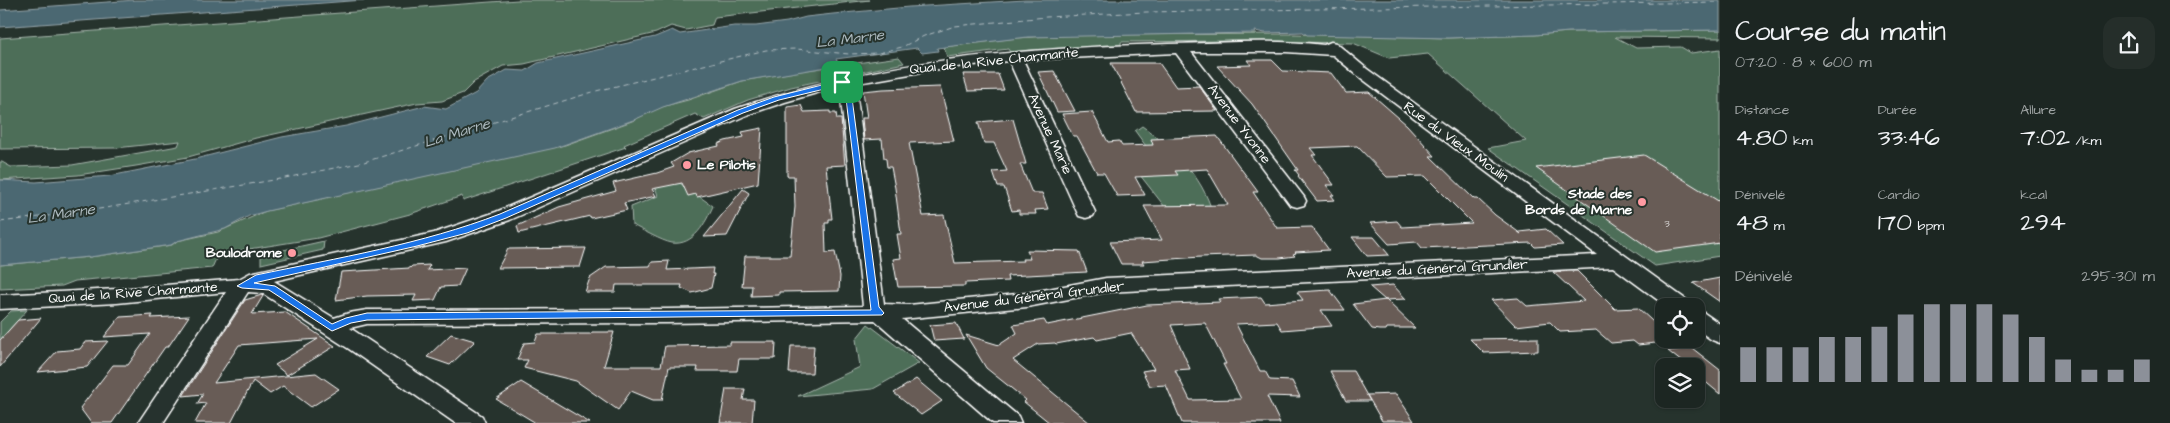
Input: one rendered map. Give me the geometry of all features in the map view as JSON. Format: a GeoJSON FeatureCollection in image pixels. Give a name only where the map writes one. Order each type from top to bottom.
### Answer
{"type":"FeatureCollection","features":[{"type":"Feature","properties":{"kind":"street","name":"Quai de la Rive Charmante"},"geometry":{"type":"LineString","coordinates":[[0,302],[117,296],[242,286],[256,278],[414,244],[464,231],[503,216],[741,112],[777,98],[842,82],[942,64],[1014,56],[1180,48],[1334,49]]}},
{"type":"Feature","properties":{"kind":"street","name":"Avenue Yvonne"},"geometry":{"type":"LineString","coordinates":[[1180,48],[1297,201]]}},
{"type":"Feature","properties":{"kind":"street","name":"Rue du Vieux Moulin"},"geometry":{"type":"LineString","coordinates":[[1334,49],[1369,78],[1669,298]]}},
{"type":"Feature","properties":{"kind":"street","name":"Avenue Marie"},"geometry":{"type":"LineString","coordinates":[[1014,56],[1086,212]]}},
{"type":"Feature","properties":{"kind":"street"},"geometry":{"type":"LineString","coordinates":[[842,82],[848,90],[874,307],[1010,423]]}},
{"type":"Feature","properties":{"kind":"street","name":"Avenue du Général Grundler"},"geometry":{"type":"LineString","coordinates":[[332,328],[349,320],[367,316],[879,313],[933,310],[1027,300],[1106,285],[1617,260]]}},
{"type":"Feature","properties":{"kind":"street"},"geometry":{"type":"LineString","coordinates":[[275,290],[282,277],[297,269]]}},
{"type":"Feature","properties":{"kind":"street"},"geometry":{"type":"LineString","coordinates":[[150,423],[242,286],[262,286],[275,290],[473,423]]}},
{"type":"Feature","properties":{"kind":"street"},"geometry":{"type":"LineString","coordinates":[[1705,325],[1720,336]]}},
{"type":"Feature","properties":{"kind":"green space"},"geometry":{"type":"Polygon","coordinates":[[[518,0],[870,0],[715,17],[712,25],[686,30],[671,26],[656,33],[524,64],[503,66],[474,82],[463,93],[442,101],[417,103],[256,138],[188,157],[78,175],[0,180],[0,162],[11,167],[72,165],[178,146],[180,141],[116,148],[0,149],[0,38],[518,0]]]}},
{"type":"Feature","properties":{"kind":"green space","name":"Stade des Bords de Marne"},"geometry":{"type":"Polygon","coordinates":[[[1720,30],[1720,38],[1615,37],[1636,48],[1681,47],[1691,53],[1720,49],[1720,256],[1655,266],[1488,148],[1526,141],[1428,54],[1389,58],[1353,43],[1231,41],[1121,42],[1121,45],[1010,52],[1008,49],[947,57],[944,47],[1017,38],[1064,35],[1295,34],[1448,38],[1569,32],[1720,30]]]}},
{"type":"Feature","properties":{"kind":"green space"},"geometry":{"type":"Polygon","coordinates":[[[899,57],[904,63],[791,87],[748,100],[704,119],[695,114],[624,145],[626,147],[463,201],[462,196],[410,214],[318,238],[218,254],[212,268],[75,281],[62,286],[0,289],[0,265],[90,257],[172,245],[177,241],[218,232],[266,211],[565,145],[632,121],[657,108],[688,100],[742,81],[899,57]]]}},
{"type":"Feature","properties":{"kind":"green space"},"geometry":{"type":"Polygon","coordinates":[[[1142,126],[1176,154],[1194,175],[1202,187],[1213,214],[1172,216],[1136,170],[1154,157],[1135,131],[1142,126]]]}},
{"type":"Feature","properties":{"kind":"green space"},"geometry":{"type":"Polygon","coordinates":[[[671,177],[713,206],[698,232],[687,241],[680,243],[663,240],[632,225],[631,207],[658,196],[654,183],[671,177]]]}},
{"type":"Feature","properties":{"kind":"green space","name":"Boulodrome"},"geometry":{"type":"Polygon","coordinates":[[[324,241],[323,250],[261,264],[261,255],[324,241]]]}},
{"type":"Feature","properties":{"kind":"green space"},"geometry":{"type":"Polygon","coordinates":[[[27,310],[0,340],[0,322],[11,311],[27,310]]]}},
{"type":"Feature","properties":{"kind":"green space"},"geometry":{"type":"Polygon","coordinates":[[[868,324],[919,363],[873,389],[798,396],[860,367],[856,339],[868,324]]]}},
{"type":"Feature","properties":{"kind":"water"},"geometry":{"type":"Polygon","coordinates":[[[135,0],[364,0],[0,27],[0,10],[135,0]]]}},
{"type":"Feature","properties":{"kind":"water","name":"La Marne"},"geometry":{"type":"Polygon","coordinates":[[[1025,0],[1720,0],[1720,30],[1569,32],[1448,38],[1307,35],[1303,32],[1265,33],[1255,31],[1256,33],[1028,37],[937,48],[938,51],[922,53],[917,48],[836,59],[839,65],[742,81],[663,107],[636,119],[555,148],[267,211],[249,216],[225,229],[177,241],[171,245],[90,257],[0,265],[0,180],[36,182],[110,176],[195,159],[282,137],[346,126],[424,106],[446,109],[476,93],[487,81],[507,70],[525,71],[538,63],[655,37],[672,30],[680,34],[734,26],[756,26],[787,22],[806,17],[833,14],[1025,0]]]}},
{"type":"Feature","properties":{"kind":"building"},"geometry":{"type":"Polygon","coordinates":[[[1247,60],[1272,60],[1283,71],[1331,73],[1346,93],[1369,92],[1407,125],[1435,156],[1430,156],[1474,199],[1478,199],[1495,215],[1521,234],[1519,232],[1546,229],[1563,245],[1535,247],[1531,243],[1422,248],[1417,242],[1389,244],[1370,223],[1397,221],[1402,227],[1472,223],[1425,176],[1387,177],[1357,146],[1310,148],[1316,155],[1312,155],[1334,185],[1326,185],[1334,195],[1331,195],[1335,200],[1317,201],[1298,176],[1295,170],[1298,170],[1252,104],[1217,66],[1251,65],[1247,60]]]}},
{"type":"Feature","properties":{"kind":"building"},"geometry":{"type":"Polygon","coordinates":[[[1111,63],[1159,63],[1176,87],[1199,86],[1217,111],[1136,112],[1111,63]]]}},
{"type":"Feature","properties":{"kind":"building"},"geometry":{"type":"Polygon","coordinates":[[[1054,71],[1075,111],[1057,112],[1038,72],[1054,71]]]}},
{"type":"Feature","properties":{"kind":"building"},"geometry":{"type":"Polygon","coordinates":[[[963,74],[998,74],[1004,90],[968,91],[963,74]]]}},
{"type":"Feature","properties":{"kind":"building"},"geometry":{"type":"Polygon","coordinates":[[[940,87],[954,141],[909,143],[923,216],[944,215],[955,263],[1023,261],[1022,259],[1030,259],[1027,250],[1079,251],[1087,272],[1007,276],[1008,281],[965,283],[965,286],[898,287],[893,259],[901,258],[897,234],[901,234],[895,188],[891,167],[887,167],[886,159],[884,158],[882,139],[864,140],[862,118],[867,118],[863,91],[940,87]]]}},
{"type":"Feature","properties":{"kind":"building"},"geometry":{"type":"Polygon","coordinates":[[[801,105],[804,112],[830,111],[830,113],[836,113],[837,119],[841,119],[845,165],[826,166],[832,219],[829,219],[829,223],[825,223],[826,253],[835,252],[840,276],[839,291],[779,292],[779,295],[751,296],[752,286],[742,286],[745,256],[790,256],[795,207],[794,176],[787,176],[787,107],[801,105]]]}},
{"type":"Feature","properties":{"kind":"building"},"geometry":{"type":"Polygon","coordinates":[[[1092,112],[1108,142],[1119,141],[1122,146],[1153,145],[1151,139],[1217,136],[1258,192],[1253,192],[1277,228],[1312,227],[1329,250],[1295,252],[1293,254],[1295,256],[1280,258],[1262,258],[1256,255],[1201,257],[1142,261],[1144,264],[1121,264],[1110,242],[1162,240],[1144,206],[1228,205],[1207,169],[1175,171],[1178,175],[1135,177],[1145,195],[1117,196],[1104,173],[1097,173],[1077,136],[1073,136],[1062,114],[1092,112]]]}},
{"type":"Feature","properties":{"kind":"building"},"geometry":{"type":"Polygon","coordinates":[[[1013,119],[1026,164],[1020,164],[1032,193],[1042,193],[1048,209],[1035,210],[1036,214],[1019,214],[1019,210],[1012,211],[1004,187],[998,187],[993,172],[1007,171],[994,143],[984,143],[978,122],[1013,119]]]}},
{"type":"Feature","properties":{"kind":"building"},"geometry":{"type":"Polygon","coordinates":[[[762,128],[758,183],[697,197],[696,194],[688,196],[682,183],[652,189],[656,196],[624,203],[627,210],[591,218],[590,216],[519,233],[517,226],[559,207],[616,191],[613,183],[674,167],[671,163],[688,153],[719,146],[718,144],[725,141],[744,137],[742,132],[762,128]]]}},
{"type":"Feature","properties":{"kind":"building"},"geometry":{"type":"Polygon","coordinates":[[[1644,155],[1720,202],[1720,243],[1655,252],[1536,168],[1644,155]]]}},
{"type":"Feature","properties":{"kind":"building"},"geometry":{"type":"Polygon","coordinates":[[[743,189],[749,193],[727,236],[704,237],[743,189]]]}},
{"type":"Feature","properties":{"kind":"building"},"geometry":{"type":"Polygon","coordinates":[[[1352,237],[1374,237],[1389,255],[1367,256],[1352,237]]]}},
{"type":"Feature","properties":{"kind":"building"},"geometry":{"type":"Polygon","coordinates":[[[586,248],[580,267],[498,268],[508,249],[586,248]]]}},
{"type":"Feature","properties":{"kind":"building"},"geometry":{"type":"Polygon","coordinates":[[[669,261],[667,270],[713,268],[712,274],[714,274],[711,288],[692,293],[681,288],[682,285],[616,285],[615,292],[585,292],[590,278],[606,267],[650,266],[652,262],[669,261]]]}},
{"type":"Feature","properties":{"kind":"building"},"geometry":{"type":"Polygon","coordinates":[[[430,265],[427,270],[466,268],[458,286],[441,287],[435,300],[413,301],[416,295],[367,296],[336,300],[341,272],[430,265]]]}},
{"type":"Feature","properties":{"kind":"building"},"geometry":{"type":"Polygon","coordinates":[[[1577,271],[1615,309],[1638,308],[1655,324],[1655,343],[1638,345],[1633,341],[1611,343],[1596,330],[1560,332],[1550,322],[1516,326],[1491,300],[1518,298],[1527,306],[1584,301],[1553,272],[1577,271]]]}},
{"type":"Feature","properties":{"kind":"building"},"geometry":{"type":"Polygon","coordinates":[[[1720,278],[1720,302],[1693,283],[1720,278]]]}},
{"type":"Feature","properties":{"kind":"building"},"geometry":{"type":"Polygon","coordinates":[[[1393,285],[1406,299],[1385,300],[1370,287],[1393,285]]]}},
{"type":"Feature","properties":{"kind":"building"},"geometry":{"type":"Polygon","coordinates":[[[1330,290],[1345,310],[1321,310],[1332,326],[1282,330],[1277,322],[1236,324],[1260,371],[1265,371],[1270,380],[1292,381],[1300,397],[1267,396],[1280,423],[1182,423],[1166,385],[1150,386],[1142,371],[1154,369],[1131,333],[1097,340],[1094,337],[1056,344],[1038,344],[1013,360],[1090,423],[1050,423],[1024,402],[1026,400],[986,368],[966,335],[999,345],[1017,333],[1013,325],[1044,320],[1047,325],[1147,305],[1220,302],[1218,299],[1261,297],[1265,303],[1303,300],[1297,292],[1330,290]],[[1205,323],[1171,325],[1190,369],[1175,370],[1190,400],[1241,399],[1223,364],[1226,364],[1205,323]]]}},
{"type":"Feature","properties":{"kind":"building"},"geometry":{"type":"Polygon","coordinates":[[[262,295],[252,314],[285,312],[335,346],[287,375],[275,365],[318,339],[239,345],[214,383],[316,373],[339,389],[311,407],[283,386],[270,394],[253,381],[231,423],[195,423],[206,403],[197,404],[203,394],[183,396],[245,300],[262,295]]]}},
{"type":"Feature","properties":{"kind":"building"},"geometry":{"type":"Polygon","coordinates":[[[1386,300],[1415,328],[1372,329],[1353,304],[1386,300]]]}},
{"type":"Feature","properties":{"kind":"building"},"geometry":{"type":"Polygon","coordinates":[[[153,315],[151,318],[189,316],[112,423],[91,423],[80,408],[113,365],[128,365],[150,334],[104,337],[120,317],[153,315]]]}},
{"type":"Feature","properties":{"kind":"building"},"geometry":{"type":"Polygon","coordinates":[[[41,318],[0,367],[0,340],[18,320],[41,318]]]}},
{"type":"Feature","properties":{"kind":"building"},"geometry":{"type":"Polygon","coordinates":[[[956,323],[964,339],[934,341],[930,325],[956,323]]]}},
{"type":"Feature","properties":{"kind":"building"},"geometry":{"type":"Polygon","coordinates":[[[592,332],[614,332],[604,366],[661,366],[665,346],[730,345],[730,342],[776,342],[775,359],[739,359],[737,371],[697,371],[698,367],[669,367],[662,400],[653,400],[631,391],[618,410],[576,381],[524,368],[528,360],[517,360],[524,343],[535,342],[538,334],[591,334],[592,332]]]}},
{"type":"Feature","properties":{"kind":"building"},"geometry":{"type":"Polygon","coordinates":[[[451,334],[475,341],[450,365],[427,357],[451,334]]]}},
{"type":"Feature","properties":{"kind":"building"},"geometry":{"type":"Polygon","coordinates":[[[1538,338],[1538,351],[1484,353],[1470,339],[1538,338]]]}},
{"type":"Feature","properties":{"kind":"building"},"geometry":{"type":"Polygon","coordinates":[[[108,341],[87,367],[38,372],[57,351],[80,349],[85,342],[108,341]]]}},
{"type":"Feature","properties":{"kind":"building"},"geometry":{"type":"Polygon","coordinates":[[[791,346],[814,346],[812,373],[789,373],[791,346]]]}},
{"type":"Feature","properties":{"kind":"building"},"geometry":{"type":"Polygon","coordinates":[[[1692,348],[1705,358],[1677,358],[1668,351],[1692,348]]]}},
{"type":"Feature","properties":{"kind":"building"},"geometry":{"type":"Polygon","coordinates":[[[1705,358],[1720,370],[1720,394],[1705,382],[1705,358]]]}},
{"type":"Feature","properties":{"kind":"building"},"geometry":{"type":"Polygon","coordinates":[[[1330,371],[1353,371],[1370,401],[1346,401],[1330,371]]]}},
{"type":"Feature","properties":{"kind":"building"},"geometry":{"type":"Polygon","coordinates":[[[916,379],[942,401],[921,415],[894,393],[916,379]]]}},
{"type":"Feature","properties":{"kind":"building"},"geometry":{"type":"Polygon","coordinates":[[[521,382],[590,423],[536,423],[496,399],[521,382]]]}},
{"type":"Feature","properties":{"kind":"building"},"geometry":{"type":"Polygon","coordinates":[[[726,389],[745,389],[743,400],[754,400],[752,423],[720,423],[726,389]]]}},
{"type":"Feature","properties":{"kind":"building"},"geometry":{"type":"Polygon","coordinates":[[[1396,394],[1414,421],[1382,421],[1367,395],[1396,394]]]}},
{"type":"Feature","properties":{"kind":"ferry route"},"geometry":{"type":"LineString","coordinates":[[0,222],[87,211],[280,179],[364,162],[596,91],[766,50],[796,49],[849,54],[879,53],[902,47],[924,36],[955,26],[1046,17],[1146,12],[1720,2]]}},
{"type":"Feature","properties":{"kind":"place","name":"Le Pilotis"},"geometry":{"type":"Point","coordinates":[687,165]}},
{"type":"Feature","properties":{"kind":"place","name":"Stade des Bords de Marne"},"geometry":{"type":"Point","coordinates":[1642,202]}},
{"type":"Feature","properties":{"kind":"place","name":"Boulodrome"},"geometry":{"type":"Point","coordinates":[292,253]}},
{"type":"Feature","properties":{"kind":"route"},"geometry":{"type":"LineString","coordinates":[[842,82],[848,90],[874,307],[879,313],[667,316],[367,316],[349,320],[332,328],[272,288],[255,285],[242,286],[256,278],[414,244],[464,231],[503,216],[760,104],[842,82]]}}]}
